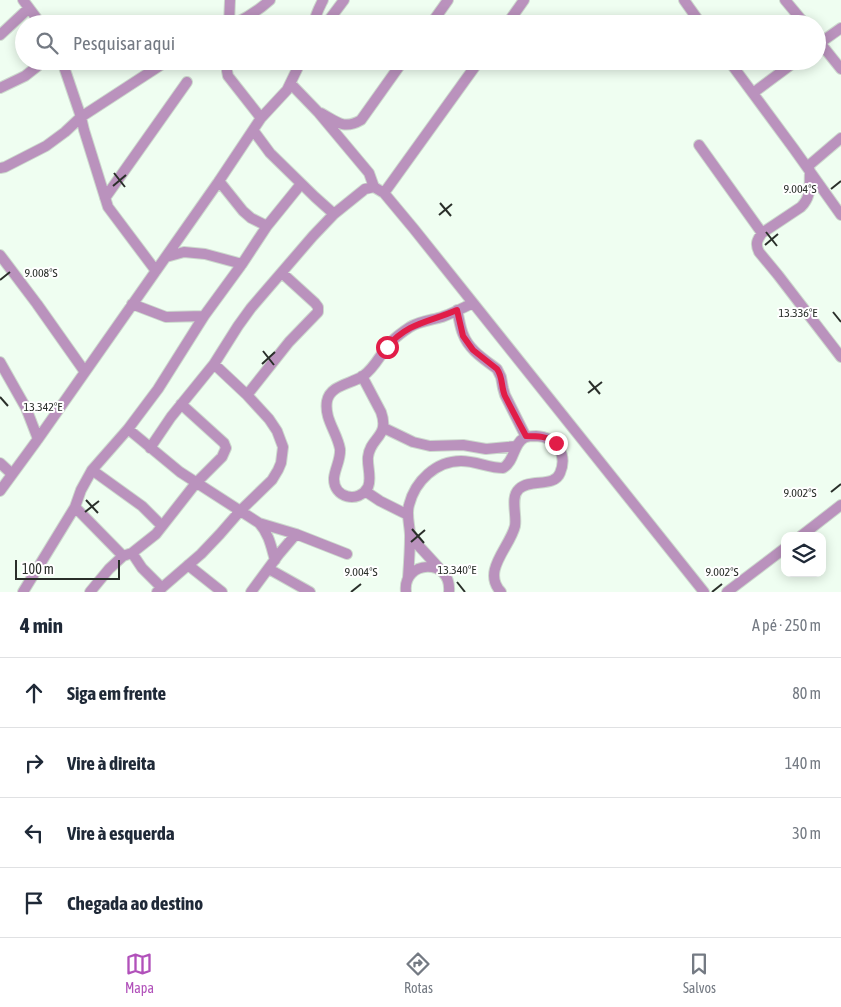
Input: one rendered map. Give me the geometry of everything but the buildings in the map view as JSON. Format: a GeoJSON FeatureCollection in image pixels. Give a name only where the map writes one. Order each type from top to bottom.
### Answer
{"type":"FeatureCollection","features":[{"type":"Feature","properties":{"kind":"street"},"geometry":{"type":"LineString","coordinates":[[229,15],[230,0]]}},
{"type":"Feature","properties":{"kind":"street"},"geometry":{"type":"LineString","coordinates":[[250,15],[262,8],[270,0]]}},
{"type":"Feature","properties":{"kind":"street"},"geometry":{"type":"LineString","coordinates":[[315,15],[323,0]]}},
{"type":"Feature","properties":{"kind":"street"},"geometry":{"type":"LineString","coordinates":[[333,15],[344,0]]}},
{"type":"Feature","properties":{"kind":"street"},"geometry":{"type":"LineString","coordinates":[[437,15],[448,0]]}},
{"type":"Feature","properties":{"kind":"street"},"geometry":{"type":"LineString","coordinates":[[513,15],[524,0]]}},
{"type":"Feature","properties":{"kind":"street"},"geometry":{"type":"LineString","coordinates":[[684,0],[695,15]]}},
{"type":"Feature","properties":{"kind":"street"},"geometry":{"type":"LineString","coordinates":[[785,0],[798,15]]}},
{"type":"Feature","properties":{"kind":"street"},"geometry":{"type":"LineString","coordinates":[[17,15],[26,4],[34,15]]}},
{"type":"Feature","properties":{"kind":"street"},"geometry":{"type":"LineString","coordinates":[[0,35],[15,17]]}},
{"type":"Feature","properties":{"kind":"street"},"geometry":{"type":"LineString","coordinates":[[826,37],[841,28]]}},
{"type":"Feature","properties":{"kind":"street"},"geometry":{"type":"LineString","coordinates":[[826,51],[841,69]]}},
{"type":"Feature","properties":{"kind":"street"},"geometry":{"type":"LineString","coordinates":[[0,88],[25,76],[33,70]]}},
{"type":"Feature","properties":{"kind":"street"},"geometry":{"type":"LineString","coordinates":[[66,70],[105,198],[112,212],[156,271]]}},
{"type":"Feature","properties":{"kind":"street"},"geometry":{"type":"LineString","coordinates":[[0,168],[46,146],[81,117],[153,70]]}},
{"type":"Feature","properties":{"kind":"street"},"geometry":{"type":"LineString","coordinates":[[226,70],[228,76],[261,118]]}},
{"type":"Feature","properties":{"kind":"street"},"geometry":{"type":"LineString","coordinates":[[0,490],[219,182],[261,118],[284,94],[297,70]]}},
{"type":"Feature","properties":{"kind":"street"},"geometry":{"type":"LineString","coordinates":[[318,112],[346,126],[354,124],[361,120],[397,70]]}},
{"type":"Feature","properties":{"kind":"street"},"geometry":{"type":"LineString","coordinates":[[384,193],[473,70]]}},
{"type":"Feature","properties":{"kind":"street"},"geometry":{"type":"LineString","coordinates":[[736,70],[841,214]]}},
{"type":"Feature","properties":{"kind":"street"},"geometry":{"type":"LineString","coordinates":[[753,93],[784,70]]}},
{"type":"Feature","properties":{"kind":"street"},"geometry":{"type":"LineString","coordinates":[[105,198],[187,82]]}},
{"type":"Feature","properties":{"kind":"street"},"geometry":{"type":"LineString","coordinates":[[291,84],[318,112],[369,173],[374,186],[384,193],[414,229],[704,592]]}},
{"type":"Feature","properties":{"kind":"street"},"geometry":{"type":"LineString","coordinates":[[339,138],[346,126]]}},
{"type":"Feature","properties":{"kind":"street"},"geometry":{"type":"LineString","coordinates":[[253,130],[260,142],[270,153],[334,214]]}},
{"type":"Feature","properties":{"kind":"street"},"geometry":{"type":"LineString","coordinates":[[841,138],[809,169],[809,196],[805,203],[762,233],[756,241],[759,252],[841,357]]}},
{"type":"Feature","properties":{"kind":"street"},"geometry":{"type":"LineString","coordinates":[[699,145],[762,233]]}},
{"type":"Feature","properties":{"kind":"street"},"geometry":{"type":"LineString","coordinates":[[219,182],[243,211],[251,218],[267,226]]}},
{"type":"Feature","properties":{"kind":"street"},"geometry":{"type":"LineString","coordinates":[[23,592],[75,507],[81,490],[92,470],[128,429],[158,389],[204,316],[267,226],[301,184]]}},
{"type":"Feature","properties":{"kind":"street"},"geometry":{"type":"LineString","coordinates":[[150,448],[171,417],[214,364],[251,308],[334,214],[365,189],[374,186]]}},
{"type":"Feature","properties":{"kind":"street"},"geometry":{"type":"LineString","coordinates":[[166,257],[184,252],[205,254],[242,264]]}},
{"type":"Feature","properties":{"kind":"street"},"geometry":{"type":"LineString","coordinates":[[0,255],[85,372]]}},
{"type":"Feature","properties":{"kind":"street"},"geometry":{"type":"LineString","coordinates":[[247,395],[289,342],[318,312],[315,303],[282,272]]}},
{"type":"Feature","properties":{"kind":"street"},"geometry":{"type":"LineString","coordinates":[[362,376],[381,412],[384,428],[368,454],[369,484],[360,495],[346,497],[340,493],[335,484],[334,476],[340,451],[328,415],[328,398],[335,389],[370,370],[392,341],[411,327],[473,303]]}},
{"type":"Feature","properties":{"kind":"street"},"geometry":{"type":"LineString","coordinates":[[132,304],[166,317],[204,316]]}},
{"type":"Feature","properties":{"kind":"street"},"geometry":{"type":"LineString","coordinates":[[457,310],[463,336],[473,350],[497,369],[505,395],[526,436]]}},
{"type":"Feature","properties":{"kind":"street"},"geometry":{"type":"LineString","coordinates":[[0,362],[26,408],[38,439]]}},
{"type":"Feature","properties":{"kind":"street"},"geometry":{"type":"LineString","coordinates":[[75,507],[142,568],[159,590],[220,534],[275,476],[282,454],[282,441],[269,419],[214,364]]}},
{"type":"Feature","properties":{"kind":"street"},"geometry":{"type":"LineString","coordinates":[[90,592],[109,569],[156,534],[196,483],[222,457],[226,448],[224,442],[181,404]]}},
{"type":"Feature","properties":{"kind":"street"},"geometry":{"type":"LineString","coordinates":[[384,428],[413,442],[430,446],[463,446],[491,449],[517,446]]}},
{"type":"Feature","properties":{"kind":"street"},"geometry":{"type":"LineString","coordinates":[[128,429],[180,472],[258,523],[268,536],[272,564],[310,592]]}},
{"type":"Feature","properties":{"kind":"street"},"geometry":{"type":"LineString","coordinates":[[406,592],[410,533],[409,504],[420,481],[435,469],[452,462],[462,461],[503,468],[510,463],[517,446],[526,436],[544,437],[556,443],[560,449],[561,471],[558,478],[554,480],[531,483],[521,487],[516,493],[515,524],[494,570],[495,584],[501,592]]}},
{"type":"Feature","properties":{"kind":"street"},"geometry":{"type":"LineString","coordinates":[[0,463],[12,474]]}},
{"type":"Feature","properties":{"kind":"street"},"geometry":{"type":"LineString","coordinates":[[92,470],[142,506],[162,526]]}},
{"type":"Feature","properties":{"kind":"street"},"geometry":{"type":"LineString","coordinates":[[365,491],[408,515]]}},
{"type":"Feature","properties":{"kind":"street"},"geometry":{"type":"LineString","coordinates":[[806,532],[841,505]]}},
{"type":"Feature","properties":{"kind":"street"},"geometry":{"type":"LineString","coordinates":[[258,523],[296,534],[347,554]]}},
{"type":"Feature","properties":{"kind":"street"},"geometry":{"type":"LineString","coordinates":[[410,533],[418,545],[447,577],[450,586],[449,592]]}},
{"type":"Feature","properties":{"kind":"street"},"geometry":{"type":"LineString","coordinates":[[251,592],[296,534]]}},
{"type":"Feature","properties":{"kind":"street"},"geometry":{"type":"LineString","coordinates":[[727,592],[781,551]]}},
{"type":"Feature","properties":{"kind":"street"},"geometry":{"type":"LineString","coordinates":[[188,565],[222,592]]}},
{"type":"Feature","properties":{"kind":"street"},"geometry":{"type":"LineString","coordinates":[[408,578],[414,571],[423,567],[432,567],[440,570]]}},
{"type":"Feature","properties":{"kind":"route"},"geometry":{"type":"LineString","coordinates":[[387,347],[399,335],[411,327],[457,310],[463,336],[473,350],[497,369],[505,395],[526,436],[544,437],[556,443]]}}]}
